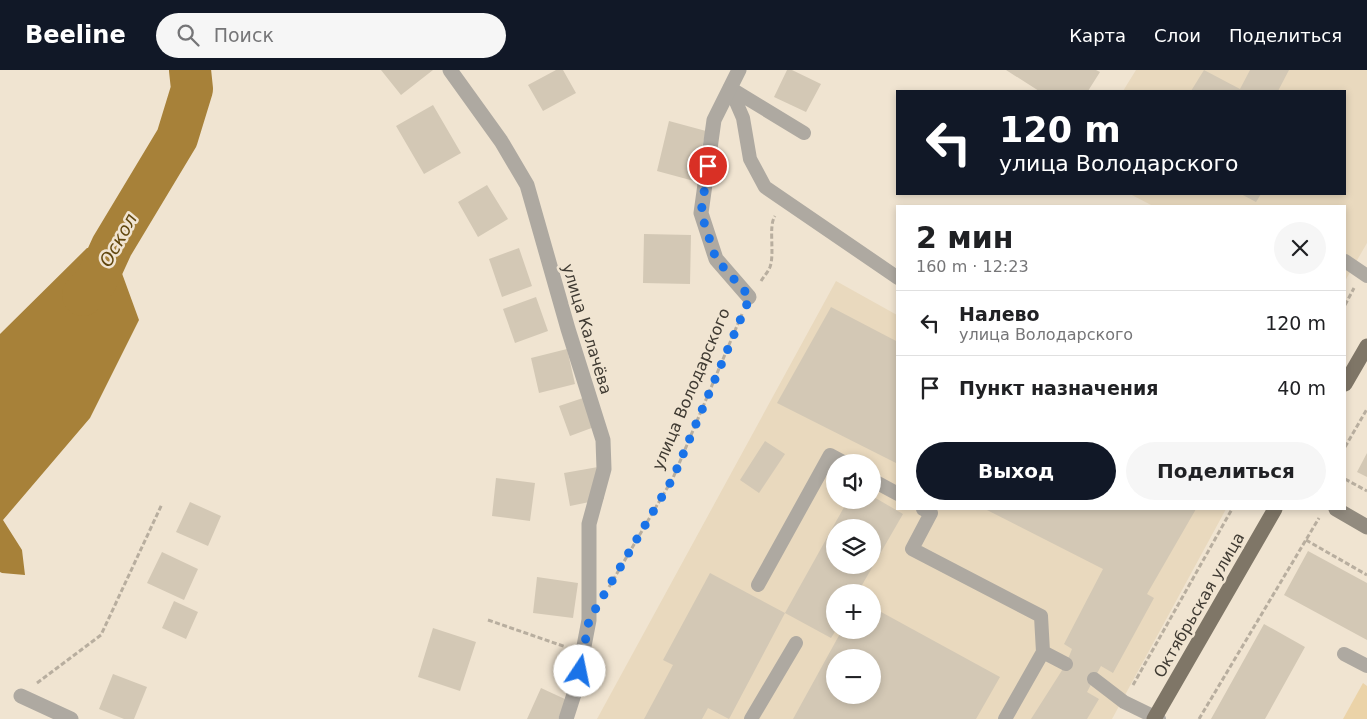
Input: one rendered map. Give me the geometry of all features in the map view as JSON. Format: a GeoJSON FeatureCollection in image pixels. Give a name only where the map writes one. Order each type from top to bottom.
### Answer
{"type":"FeatureCollection","features":[{"type":"Feature","properties":{"kind":"main road"},"geometry":{"type":"LineString","coordinates":[[1346,382],[1367,346]]}},
{"type":"Feature","properties":{"kind":"main road","name":"Октябрьская улица"},"geometry":{"type":"LineString","coordinates":[[1156,718],[1274,510]]}},
{"type":"Feature","properties":{"kind":"main road"},"geometry":{"type":"LineString","coordinates":[[1338,510],[1367,527]]}},
{"type":"Feature","properties":{"kind":"street","name":"улица Калачёва"},"geometry":{"type":"LineString","coordinates":[[450,70],[501,141],[527,185],[568,329],[603,440],[604,469],[588,524],[589,620]]}},
{"type":"Feature","properties":{"kind":"street","name":"улица Володарского"},"geometry":{"type":"LineString","coordinates":[[739,70],[714,120],[701,213],[716,259],[750,297]]}},
{"type":"Feature","properties":{"kind":"street"},"geometry":{"type":"LineString","coordinates":[[566,719],[576,688],[589,620]]}},
{"type":"Feature","properties":{"kind":"street"},"geometry":{"type":"LineString","coordinates":[[21,696],[71,719]]}},
{"type":"Feature","properties":{"kind":"lane"},"geometry":{"type":"LineString","coordinates":[[730,88],[804,133]]}},
{"type":"Feature","properties":{"kind":"lane"},"geometry":{"type":"LineString","coordinates":[[730,88],[743,118],[750,159],[765,187],[896,277]]}},
{"type":"Feature","properties":{"kind":"lane"},"geometry":{"type":"LineString","coordinates":[[1346,262],[1367,276]]}},
{"type":"Feature","properties":{"kind":"lane"},"geometry":{"type":"LineString","coordinates":[[758,585],[826,462]]}},
{"type":"Feature","properties":{"kind":"lane"},"geometry":{"type":"LineString","coordinates":[[881,485],[896,493]]}},
{"type":"Feature","properties":{"kind":"lane"},"geometry":{"type":"LineString","coordinates":[[925,510],[932,513],[912,549],[1041,616],[1043,652],[1005,719]]}},
{"type":"Feature","properties":{"kind":"lane"},"geometry":{"type":"LineString","coordinates":[[751,719],[796,643]]}},
{"type":"Feature","properties":{"kind":"lane"},"geometry":{"type":"LineString","coordinates":[[1043,652],[1066,664]]}},
{"type":"Feature","properties":{"kind":"lane"},"geometry":{"type":"LineString","coordinates":[[1344,654],[1367,666]]}},
{"type":"Feature","properties":{"kind":"lane"},"geometry":{"type":"LineString","coordinates":[[1094,679],[1124,702],[1156,718]]}},
{"type":"Feature","properties":{"kind":"path"},"geometry":{"type":"LineString","coordinates":[[750,297],[770,268],[773,244],[772,220],[779,210],[796,209]]}},
{"type":"Feature","properties":{"kind":"path","name":"улица Володарского"},"geometry":{"type":"LineString","coordinates":[[589,620],[673,478],[750,297]]}},
{"type":"Feature","properties":{"kind":"path"},"geometry":{"type":"LineString","coordinates":[[1346,444],[1367,409]]}},
{"type":"Feature","properties":{"kind":"path"},"geometry":{"type":"LineString","coordinates":[[1346,480],[1367,491]]}},
{"type":"Feature","properties":{"kind":"path"},"geometry":{"type":"LineString","coordinates":[[21,696],[101,635],[162,504]]}},
{"type":"Feature","properties":{"kind":"path"},"geometry":{"type":"LineString","coordinates":[[1124,702],[1231,510]]}},
{"type":"Feature","properties":{"kind":"path"},"geometry":{"type":"LineString","coordinates":[[1199,719],[1320,516]]}},
{"type":"Feature","properties":{"kind":"path"},"geometry":{"type":"LineString","coordinates":[[1306,540],[1367,575]]}},
{"type":"Feature","properties":{"kind":"path"},"geometry":{"type":"LineString","coordinates":[[488,620],[583,653]]}},
{"type":"Feature","properties":{"kind":"shaded area"},"geometry":{"type":"Polygon","coordinates":[[[1136,70],[1367,70],[1367,243],[1346,279],[1346,205],[1151,205],[1132,195],[1346,195],[1346,90],[1124,90],[1136,70]]]}},
{"type":"Feature","properties":{"kind":"shaded area"},"geometry":{"type":"Polygon","coordinates":[[[112,246],[139,320],[90,418],[3,520],[22,550],[25,575],[2,573],[0,572],[0,334],[87,248],[112,246]]]}},
{"type":"Feature","properties":{"kind":"shaded area"},"geometry":{"type":"Polygon","coordinates":[[[836,281],[896,314],[896,510],[1225,510],[1112,719],[597,719],[836,281]]]}},
{"type":"Feature","properties":{"kind":"shaded area"},"geometry":{"type":"Polygon","coordinates":[[[1363,683],[1367,686],[1367,719],[1343,719],[1363,683]]]}},
{"type":"Feature","properties":{"kind":"building"},"geometry":{"type":"Polygon","coordinates":[[[381,70],[433,70],[401,95],[381,70]]]}},
{"type":"Feature","properties":{"kind":"building"},"geometry":{"type":"Polygon","coordinates":[[[556,70],[563,70],[576,93],[543,111],[528,85],[556,70]]]}},
{"type":"Feature","properties":{"kind":"building"},"geometry":{"type":"Polygon","coordinates":[[[787,70],[792,70],[821,84],[806,112],[774,97],[787,70]]]}},
{"type":"Feature","properties":{"kind":"building"},"geometry":{"type":"Polygon","coordinates":[[[1006,70],[1096,70],[1100,72],[1089,90],[1037,90],[1006,70]]]}},
{"type":"Feature","properties":{"kind":"building"},"geometry":{"type":"Polygon","coordinates":[[[1204,70],[1240,89],[1250,70],[1289,70],[1279,90],[1192,90],[1204,70]]]}},
{"type":"Feature","properties":{"kind":"building"},"geometry":{"type":"Polygon","coordinates":[[[433,105],[461,153],[424,174],[396,126],[433,105]]]}},
{"type":"Feature","properties":{"kind":"building"},"geometry":{"type":"Polygon","coordinates":[[[669,121],[706,131],[694,181],[657,171],[669,121]]]}},
{"type":"Feature","properties":{"kind":"building"},"geometry":{"type":"Polygon","coordinates":[[[487,185],[508,219],[478,237],[458,202],[487,185]]]}},
{"type":"Feature","properties":{"kind":"building"},"geometry":{"type":"Polygon","coordinates":[[[1243,195],[1260,195],[1256,202],[1243,195]]]}},
{"type":"Feature","properties":{"kind":"building"},"geometry":{"type":"Polygon","coordinates":[[[644,234],[691,235],[690,284],[643,283],[644,234]]]}},
{"type":"Feature","properties":{"kind":"building"},"geometry":{"type":"Polygon","coordinates":[[[519,248],[532,286],[502,297],[489,259],[519,248]]]}},
{"type":"Feature","properties":{"kind":"building"},"geometry":{"type":"Polygon","coordinates":[[[536,297],[548,331],[515,343],[503,309],[536,297]]]}},
{"type":"Feature","properties":{"kind":"building"},"geometry":{"type":"Polygon","coordinates":[[[831,307],[896,341],[896,463],[777,403],[831,307]]]}},
{"type":"Feature","properties":{"kind":"building"},"geometry":{"type":"Polygon","coordinates":[[[567,349],[575,384],[539,393],[531,358],[567,349]]]}},
{"type":"Feature","properties":{"kind":"building"},"geometry":{"type":"Polygon","coordinates":[[[586,397],[597,426],[570,436],[559,406],[586,397]]]}},
{"type":"Feature","properties":{"kind":"building"},"geometry":{"type":"Polygon","coordinates":[[[765,441],[785,454],[759,493],[740,480],[765,441]]]}},
{"type":"Feature","properties":{"kind":"building"},"geometry":{"type":"Polygon","coordinates":[[[1367,453],[1367,477],[1357,472],[1367,453]]]}},
{"type":"Feature","properties":{"kind":"building"},"geometry":{"type":"Polygon","coordinates":[[[598,467],[604,499],[570,506],[564,473],[598,467]]]}},
{"type":"Feature","properties":{"kind":"building"},"geometry":{"type":"Polygon","coordinates":[[[496,478],[535,483],[530,521],[492,516],[496,478]]]}},
{"type":"Feature","properties":{"kind":"building"},"geometry":{"type":"Polygon","coordinates":[[[881,501],[903,514],[881,552],[881,519],[837,519],[843,509],[881,509],[881,501]]]}},
{"type":"Feature","properties":{"kind":"building"},"geometry":{"type":"Polygon","coordinates":[[[190,502],[221,516],[208,546],[176,532],[190,502]]]}},
{"type":"Feature","properties":{"kind":"building"},"geometry":{"type":"Polygon","coordinates":[[[987,510],[1195,510],[1147,594],[1154,598],[1113,673],[1101,666],[1087,692],[1099,699],[1087,719],[1031,719],[1066,664],[1072,649],[1064,644],[1103,569],[987,510]]]}},
{"type":"Feature","properties":{"kind":"building"},"geometry":{"type":"Polygon","coordinates":[[[826,539],[826,574],[868,574],[863,584],[826,584],[826,635],[785,613],[826,539]]]}},
{"type":"Feature","properties":{"kind":"building"},"geometry":{"type":"Polygon","coordinates":[[[1308,551],[1367,583],[1367,640],[1284,595],[1308,551]]]}},
{"type":"Feature","properties":{"kind":"building"},"geometry":{"type":"Polygon","coordinates":[[[162,552],[198,569],[184,600],[147,583],[162,552]]]}},
{"type":"Feature","properties":{"kind":"building"},"geometry":{"type":"Polygon","coordinates":[[[710,573],[785,613],[729,719],[708,708],[702,719],[644,719],[673,665],[663,660],[710,573]]]}},
{"type":"Feature","properties":{"kind":"building"},"geometry":{"type":"Polygon","coordinates":[[[537,577],[578,583],[573,618],[533,613],[537,577]]]}},
{"type":"Feature","properties":{"kind":"building"},"geometry":{"type":"Polygon","coordinates":[[[174,601],[198,612],[186,639],[162,628],[174,601]]]}},
{"type":"Feature","properties":{"kind":"building"},"geometry":{"type":"Polygon","coordinates":[[[881,612],[1000,677],[976,719],[793,719],[826,659],[826,704],[881,704],[881,649],[832,649],[837,639],[881,639],[881,612]]]}},
{"type":"Feature","properties":{"kind":"building"},"geometry":{"type":"Polygon","coordinates":[[[1264,624],[1305,647],[1265,719],[1211,719],[1264,624]]]}},
{"type":"Feature","properties":{"kind":"building"},"geometry":{"type":"Polygon","coordinates":[[[433,628],[476,642],[460,691],[418,677],[433,628]]]}},
{"type":"Feature","properties":{"kind":"building"},"geometry":{"type":"Polygon","coordinates":[[[113,674],[147,687],[134,719],[124,719],[99,709],[113,674]]]}},
{"type":"Feature","properties":{"kind":"building"},"geometry":{"type":"Polygon","coordinates":[[[541,688],[567,700],[558,719],[527,719],[541,688]]]}},
{"type":"Feature","properties":{"kind":"waterway","name":"Оскол"},"geometry":{"type":"LineString","coordinates":[[83,295],[96,281],[112,246],[177,138],[192,89],[190,70]]}},
{"type":"Feature","properties":{"kind":"route"},"geometry":{"type":"LineString","coordinates":[[580,671],[589,620],[673,478],[750,297],[716,259],[701,213],[708,166]]}}]}
